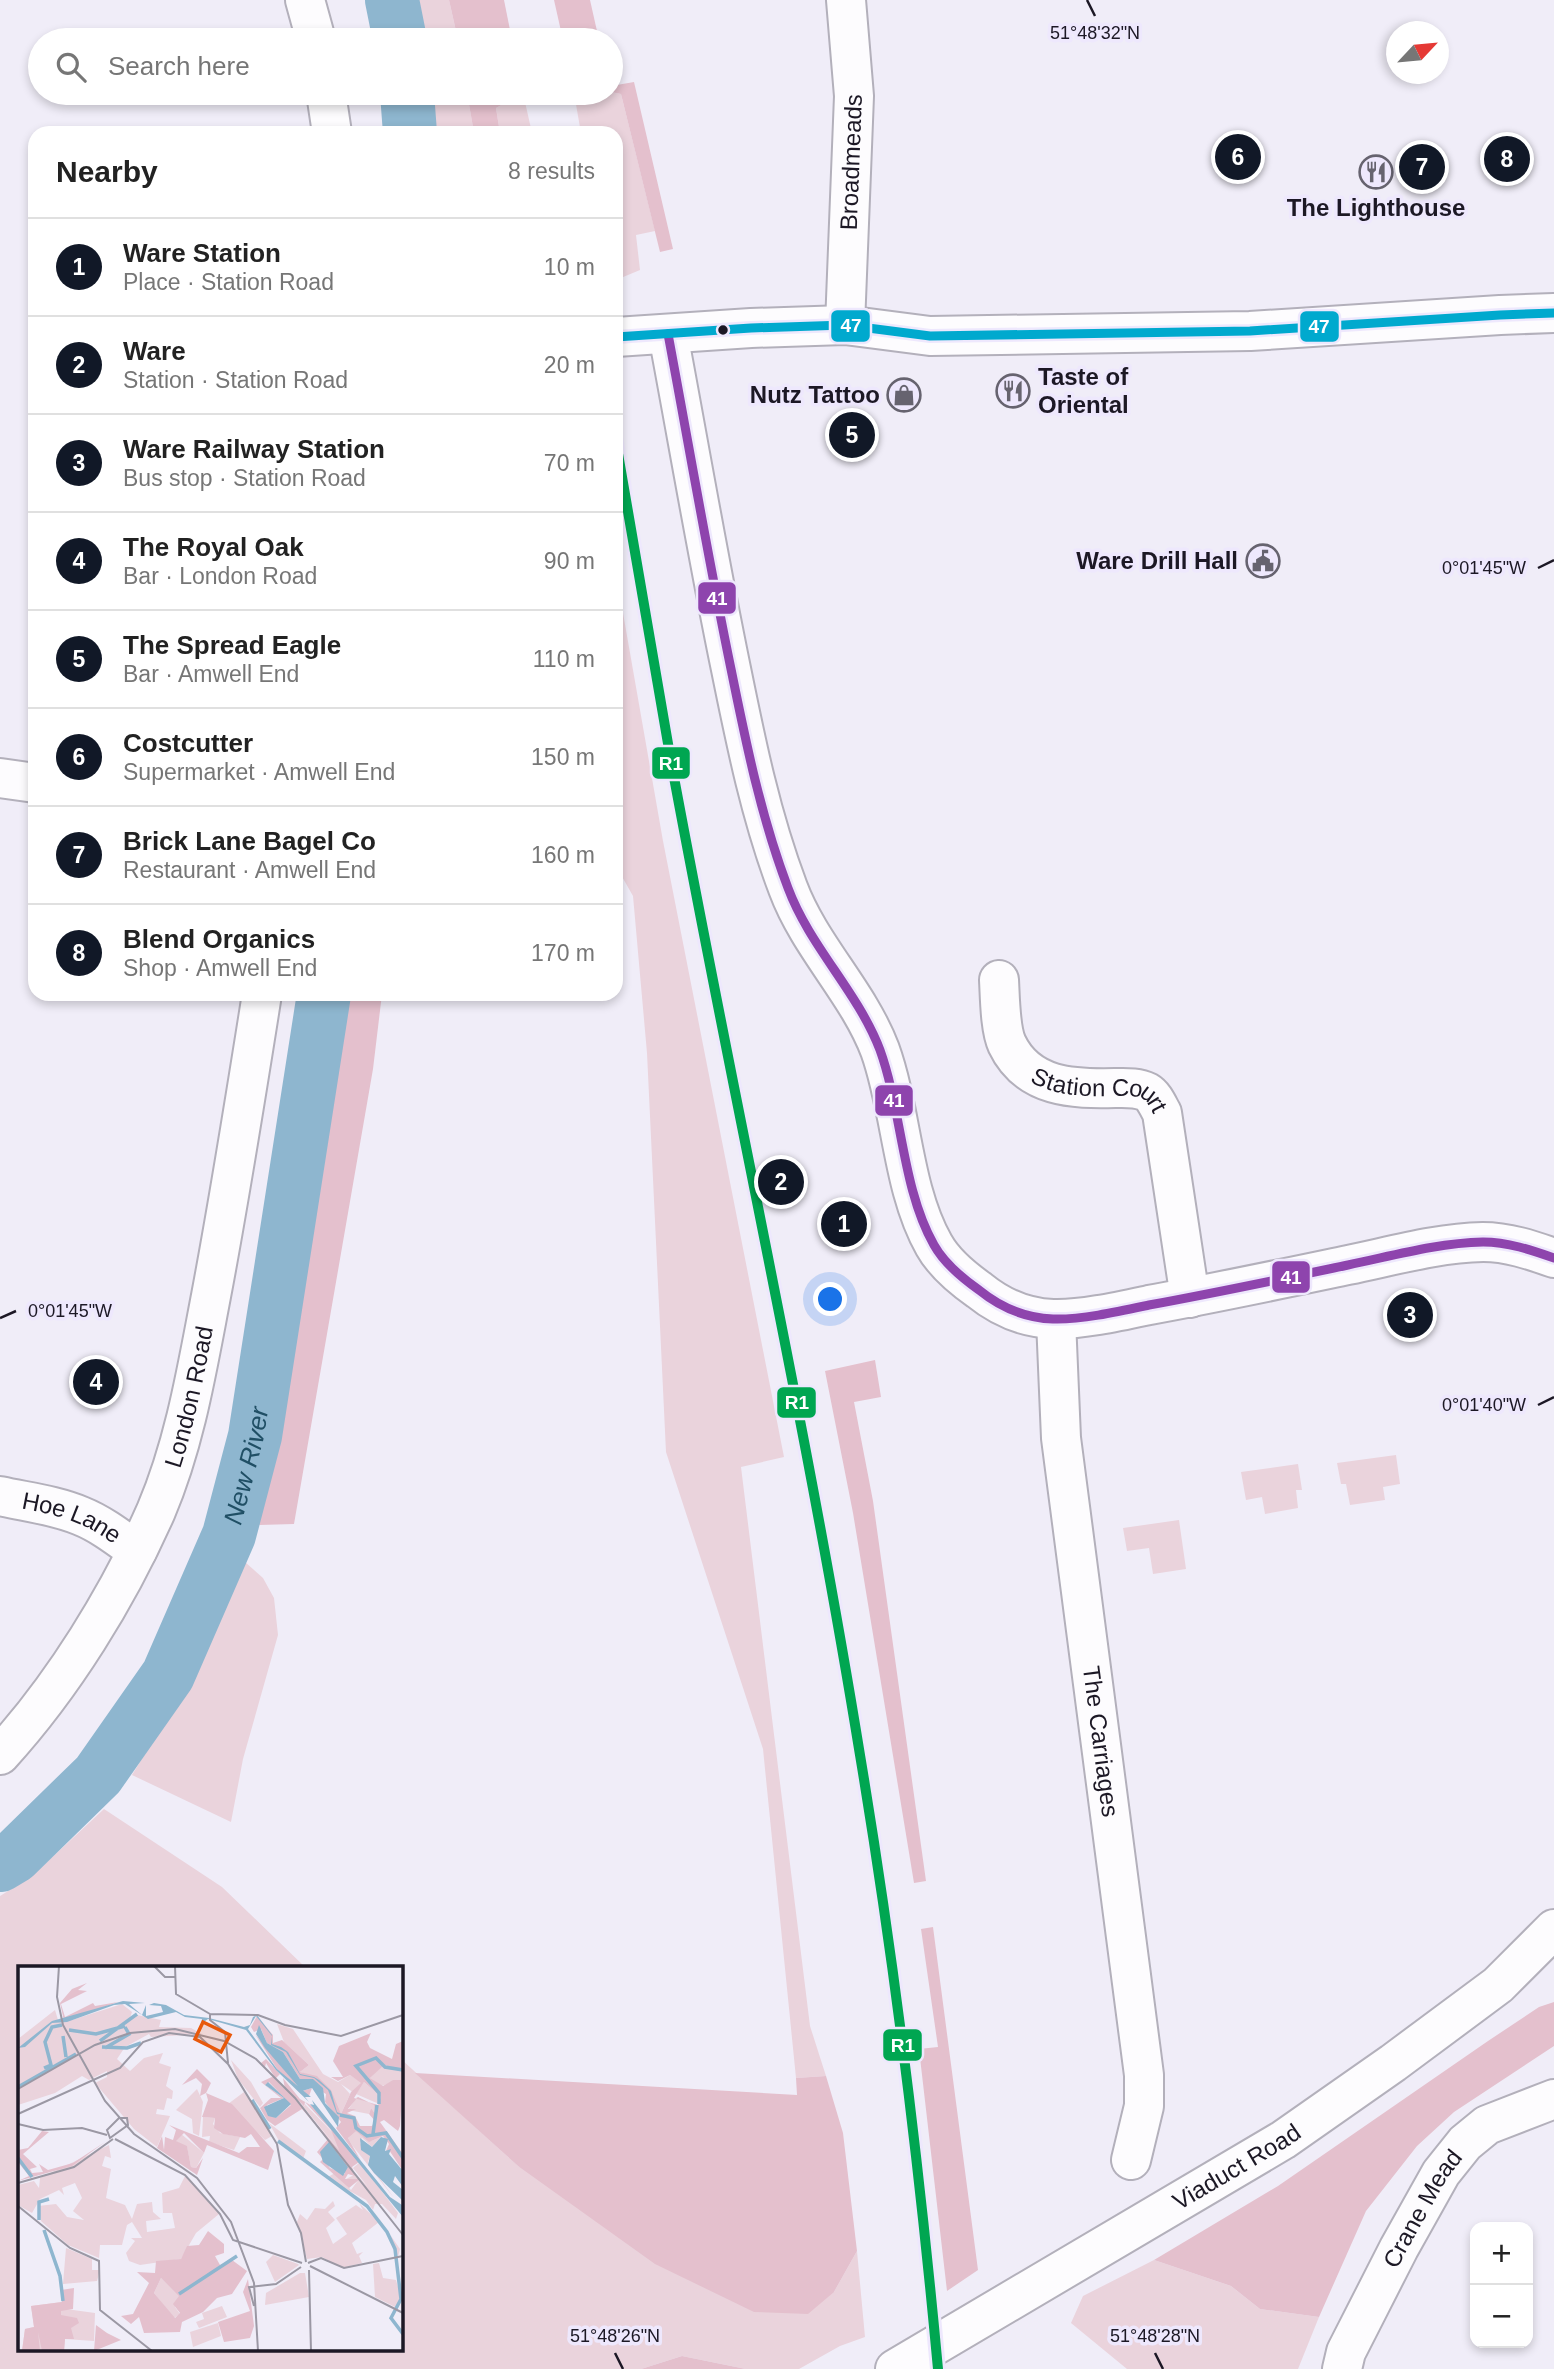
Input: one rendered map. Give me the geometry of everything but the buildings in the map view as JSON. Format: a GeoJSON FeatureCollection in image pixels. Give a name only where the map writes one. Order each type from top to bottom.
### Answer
{"type":"FeatureCollection","features":[{"type":"Feature","properties":{"kind":"street"},"geometry":{"type":"LineString","coordinates":[[305,0],[313,28]]}},
{"type":"Feature","properties":{"kind":"street","name":"Broadmeads"},"geometry":{"type":"LineString","coordinates":[[845,326],[854,96],[846,0]]}},
{"type":"Feature","properties":{"kind":"street"},"geometry":{"type":"LineString","coordinates":[[328,105],[331,126]]}},
{"type":"Feature","properties":{"kind":"street"},"geometry":{"type":"LineString","coordinates":[[623,337],[751,328],[845,326],[930,335],[1250,331],[1554,313]]}},
{"type":"Feature","properties":{"kind":"street"},"geometry":{"type":"LineString","coordinates":[[668,334],[747,750],[765,817],[789,890],[805,926],[878,1045],[891,1084],[920,1213],[934,1247],[958,1274],[992,1300],[1028,1316],[1056,1320],[1191,1298],[1435,1247],[1484,1242],[1518,1246],[1554,1258]]}},
{"type":"Feature","properties":{"kind":"street"},"geometry":{"type":"LineString","coordinates":[[0,778],[28,782]]}},
{"type":"Feature","properties":{"kind":"street","name":"Station Court"},"geometry":{"type":"LineString","coordinates":[[999,980],[1006,1042],[1028,1071],[1045,1081],[1065,1087],[1135,1088],[1149,1092],[1155,1100],[1162,1113],[1191,1298]]}},
{"type":"Feature","properties":{"kind":"street","name":"London Road"},"geometry":{"type":"LineString","coordinates":[[0,1755],[34,1718],[85,1643],[137,1551],[157,1509],[190,1408],[234,1170],[261,1001]]}},
{"type":"Feature","properties":{"kind":"street","name":"The Carriages"},"geometry":{"type":"LineString","coordinates":[[1056,1320],[1061,1438],[1144,2075],[1144,2106],[1131,2160]]}},
{"type":"Feature","properties":{"kind":"street","name":"Hoe Lane"},"geometry":{"type":"LineString","coordinates":[[0,1496],[50,1506],[80,1516],[108,1530],[137,1551]]}},
{"type":"Feature","properties":{"kind":"street","name":"Viaduct Road"},"geometry":{"type":"LineString","coordinates":[[895,2369],[1283,2140],[1498,1985],[1554,1929]]}},
{"type":"Feature","properties":{"kind":"street","name":"Crane Mead"},"geometry":{"type":"LineString","coordinates":[[1342,2369],[1346,2352],[1441,2173],[1465,2143],[1498,2120],[1554,2099]]}},
{"type":"Feature","properties":{"kind":"shaded area"},"geometry":{"type":"Polygon","coordinates":[[[419,0],[449,0],[455,28],[424,28],[419,0]]]}},
{"type":"Feature","properties":{"kind":"shaded area"},"geometry":{"type":"Polygon","coordinates":[[[449,0],[504,0],[510,28],[455,28],[449,0]]]}},
{"type":"Feature","properties":{"kind":"shaded area"},"geometry":{"type":"Polygon","coordinates":[[[554,0],[590,0],[596,28],[560,28],[554,0]]]}},
{"type":"Feature","properties":{"kind":"shaded area"},"geometry":{"type":"Polygon","coordinates":[[[634,82],[673,249],[660,252],[623,102],[623,84],[634,82]]]}},
{"type":"Feature","properties":{"kind":"shaded area"},"geometry":{"type":"Polygon","coordinates":[[[623,102],[655,231],[636,235],[640,270],[623,277],[623,126],[580,126],[576,105],[623,105],[623,102]]]}},
{"type":"Feature","properties":{"kind":"shaded area"},"geometry":{"type":"Polygon","coordinates":[[[433,105],[469,105],[473,126],[435,126],[433,105]]]}},
{"type":"Feature","properties":{"kind":"shaded area"},"geometry":{"type":"Polygon","coordinates":[[[469,105],[501,105],[496,108],[499,126],[473,126],[469,105]]]}},
{"type":"Feature","properties":{"kind":"shaded area"},"geometry":{"type":"Polygon","coordinates":[[[501,105],[526,105],[530,126],[499,126],[496,108],[501,105]]]}},
{"type":"Feature","properties":{"kind":"shaded area"},"geometry":{"type":"Polygon","coordinates":[[[623,613],[663,841],[784,1457],[741,1467],[810,2026],[826,2076],[796,2078],[763,1749],[666,1452],[647,1053],[633,896],[623,878],[623,613]]]}},
{"type":"Feature","properties":{"kind":"shaded area"},"geometry":{"type":"Polygon","coordinates":[[[344,1001],[381,1001],[373,1069],[294,1524],[259,1525],[277,1439],[344,1001]]]}},
{"type":"Feature","properties":{"kind":"shaded area"},"geometry":{"type":"Polygon","coordinates":[[[875,1360],[881,1397],[854,1402],[873,1501],[926,1881],[914,1883],[853,1513],[825,1371],[875,1360]]]}},
{"type":"Feature","properties":{"kind":"shaded area"},"geometry":{"type":"Polygon","coordinates":[[[1396,1455],[1400,1484],[1383,1487],[1385,1500],[1350,1505],[1346,1484],[1341,1484],[1337,1463],[1396,1455]]]}},
{"type":"Feature","properties":{"kind":"shaded area"},"geometry":{"type":"Polygon","coordinates":[[[1298,1464],[1302,1490],[1296,1490],[1298,1508],[1265,1514],[1262,1497],[1246,1500],[1241,1472],[1298,1464]]]}},
{"type":"Feature","properties":{"kind":"shaded area"},"geometry":{"type":"Polygon","coordinates":[[[1179,1520],[1186,1569],[1153,1574],[1149,1548],[1127,1551],[1123,1528],[1179,1520]]]}},
{"type":"Feature","properties":{"kind":"shaded area"},"geometry":{"type":"Polygon","coordinates":[[[245,1562],[263,1578],[274,1598],[278,1635],[243,1759],[231,1822],[132,1775],[186,1687],[245,1562]]]}},
{"type":"Feature","properties":{"kind":"shaded area"},"geometry":{"type":"Polygon","coordinates":[[[104,1809],[222,1887],[304,1966],[18,1966],[18,2352],[402,2352],[402,2060],[518,2166],[834,2292],[857,2251],[865,2337],[840,2346],[799,2369],[746,2369],[682,2356],[641,2369],[0,2369],[0,1896],[31,1877],[104,1809]]]}},
{"type":"Feature","properties":{"kind":"shaded area"},"geometry":{"type":"Polygon","coordinates":[[[933,1927],[978,2270],[947,2291],[919,2049],[938,2047],[921,1929],[933,1927]]]}},
{"type":"Feature","properties":{"kind":"shaded area"},"geometry":{"type":"Polygon","coordinates":[[[1554,2002],[1554,2046],[1454,2112],[1417,2146],[1366,2211],[1319,2317],[1260,2309],[1231,2286],[1154,2260],[1278,2186],[1539,2007],[1554,2002]]]}},
{"type":"Feature","properties":{"kind":"shaded area"},"geometry":{"type":"Polygon","coordinates":[[[415,2073],[797,2095],[796,2078],[826,2076],[843,2133],[857,2251],[834,2292],[808,2314],[754,2312],[655,2264],[518,2166],[415,2073]]]}},
{"type":"Feature","properties":{"kind":"shaded area"},"geometry":{"type":"Polygon","coordinates":[[[1154,2260],[1231,2286],[1260,2309],[1319,2317],[1298,2369],[1127,2369],[1071,2323],[1083,2296],[1154,2260]]]}},
{"type":"Feature","properties":{"kind":"shaded area"},"geometry":{"type":"Polygon","coordinates":[[[682,2356],[746,2369],[641,2369],[682,2356]]]}},
{"type":"Feature","properties":{"kind":"waterway","name":"New River"},"geometry":{"type":"LineString","coordinates":[[392,0],[398,28]]}},
{"type":"Feature","properties":{"kind":"waterway","name":"New River"},"geometry":{"type":"LineString","coordinates":[[408,105],[409,126]]}},
{"type":"Feature","properties":{"kind":"waterway","name":"New River"},"geometry":{"type":"LineString","coordinates":[[0,1865],[15,1856],[98,1775],[168,1675],[229,1535],[255,1436],[323,1001]]}},
{"type":"Feature","properties":{"kind":"transit line","name":"47"},"geometry":{"type":"LineString","coordinates":[[623,337],[845,325],[930,336],[1250,331],[1554,313]]}},
{"type":"Feature","properties":{"kind":"transit line","name":"41"},"geometry":{"type":"LineString","coordinates":[[668,334],[731,669],[770,834],[797,910],[871,1029],[880,1050],[915,1199],[934,1245],[948,1264],[987,1296],[1005,1306],[1023,1314],[1064,1319],[1088,1317],[1449,1245],[1501,1243],[1554,1258]]}},
{"type":"Feature","properties":{"kind":"transit line","name":"R1"},"geometry":{"type":"LineString","coordinates":[[623,483],[694,885],[793,1382],[860,1755],[905,2061],[938,2369]]}},
{"type":"Feature","properties":{"kind":"place","name":"Costcutter"},"geometry":{"type":"Point","coordinates":[1238,157]}},
{"type":"Feature","properties":{"kind":"place","name":"Blend Organics"},"geometry":{"type":"Point","coordinates":[1507,159]}},
{"type":"Feature","properties":{"kind":"place","name":"Brick Lane Bagel Co"},"geometry":{"type":"Point","coordinates":[1422,167]}},
{"type":"Feature","properties":{"kind":"place","name":"The Lighthouse"},"geometry":{"type":"Point","coordinates":[1376,172]}},
{"type":"Feature","properties":{"kind":"place","name":"Taste of Oriental"},"geometry":{"type":"Point","coordinates":[1013,391]}},
{"type":"Feature","properties":{"kind":"place","name":"Nutz Tattoo"},"geometry":{"type":"Point","coordinates":[904,395]}},
{"type":"Feature","properties":{"kind":"place","name":"The Spread Eagle"},"geometry":{"type":"Point","coordinates":[852,435]}},
{"type":"Feature","properties":{"kind":"place","name":"Ware Drill Hall"},"geometry":{"type":"Point","coordinates":[1263,561]}},
{"type":"Feature","properties":{"kind":"place","name":"Ware"},"geometry":{"type":"Point","coordinates":[781,1182]}},
{"type":"Feature","properties":{"kind":"place","name":"Ware Station"},"geometry":{"type":"Point","coordinates":[844,1224]}},
{"type":"Feature","properties":{"kind":"place","name":"Ware Railway Station"},"geometry":{"type":"Point","coordinates":[1410,1315]}},
{"type":"Feature","properties":{"kind":"place","name":"The Royal Oak"},"geometry":{"type":"Point","coordinates":[96,1382]}}]}
